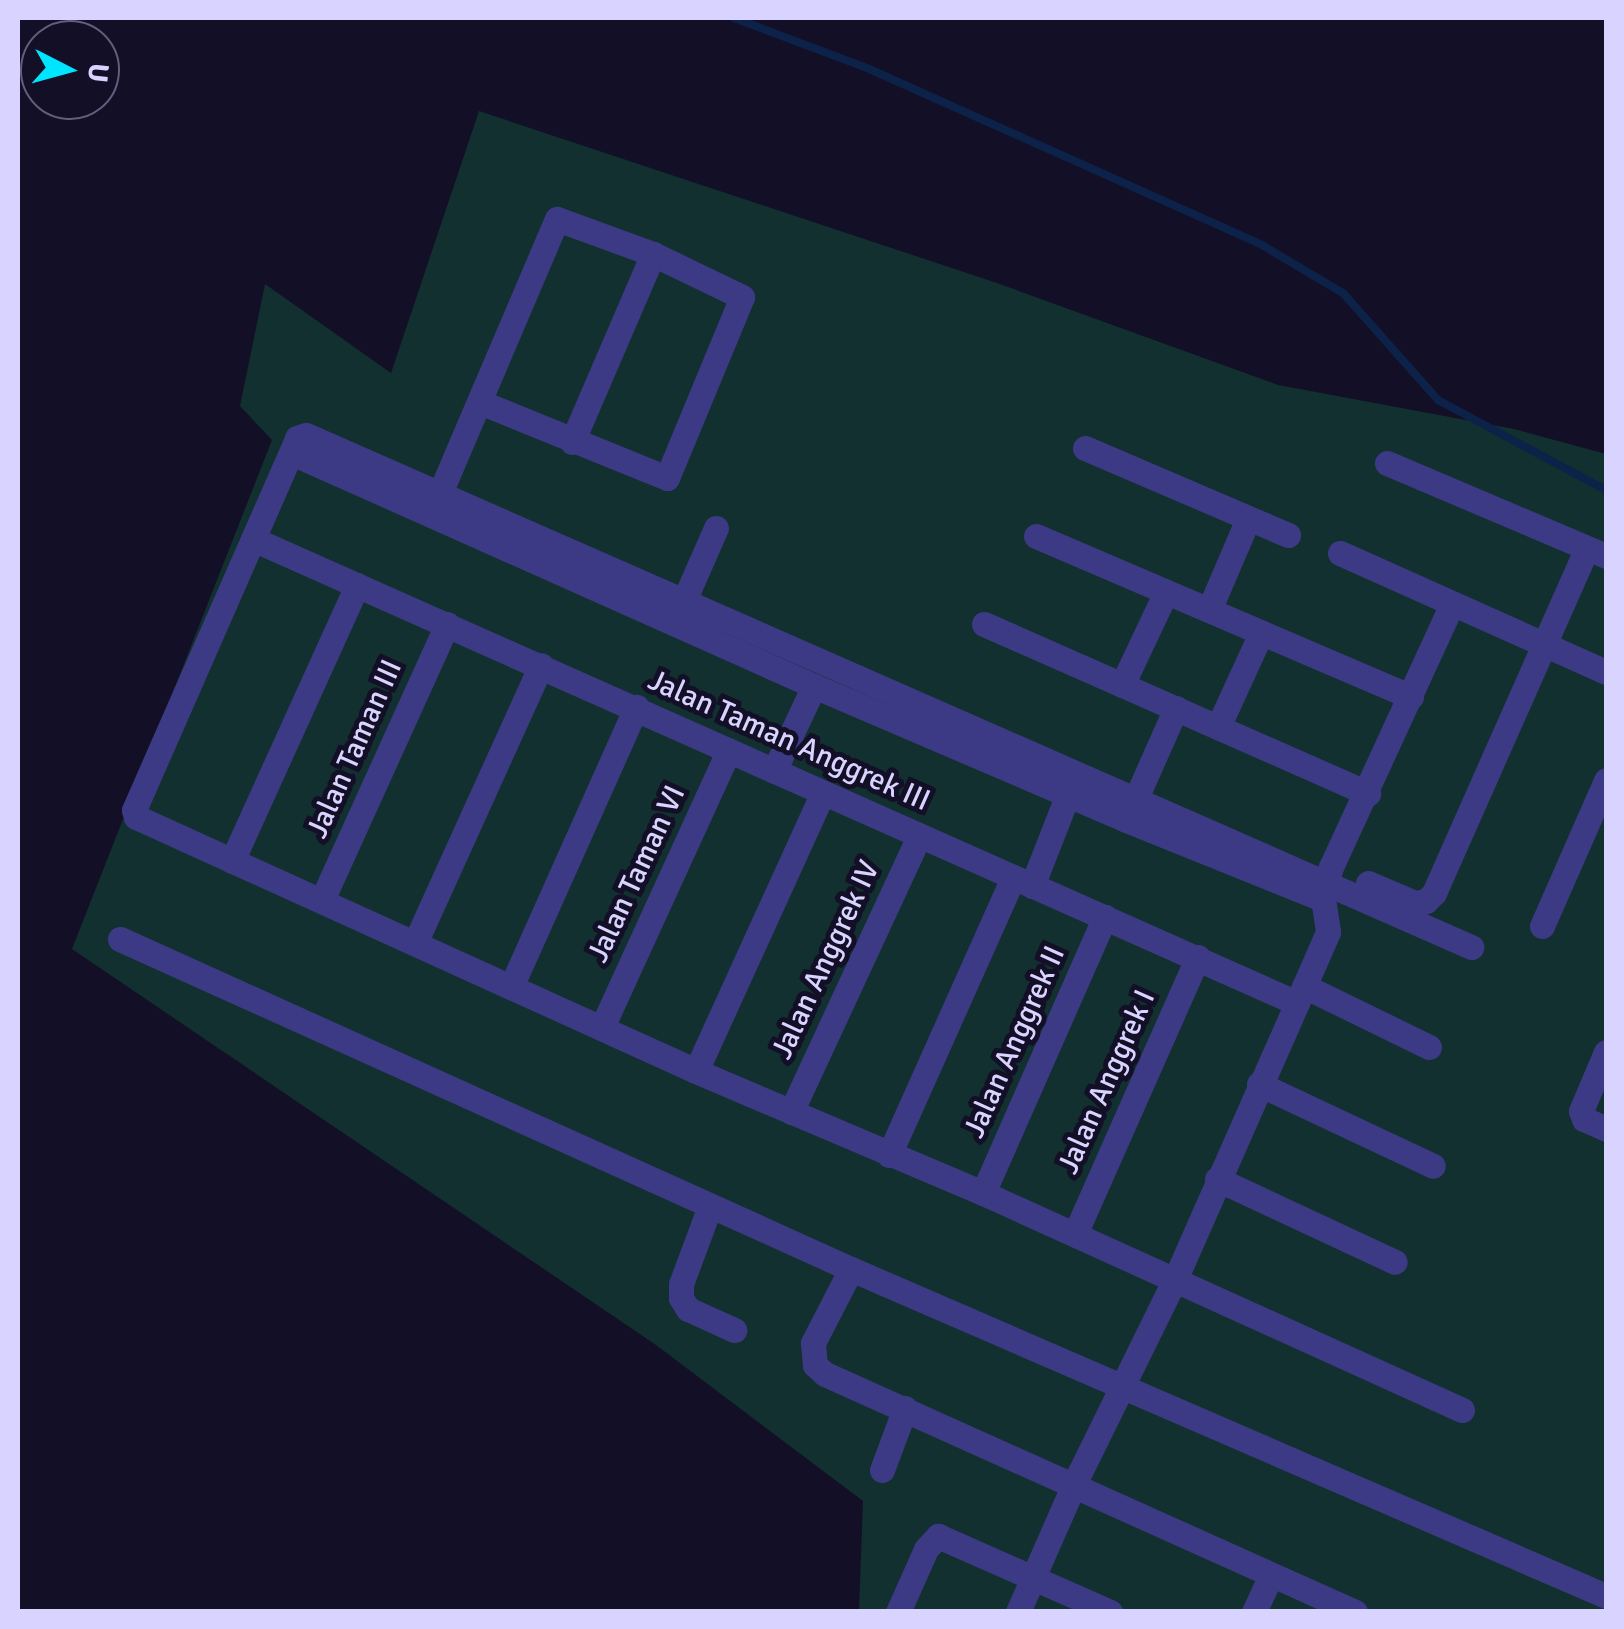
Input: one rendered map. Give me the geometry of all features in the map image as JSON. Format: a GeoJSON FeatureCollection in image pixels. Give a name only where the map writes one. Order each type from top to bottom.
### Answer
{"type":"FeatureCollection","features":[{"type":"Feature","properties":{"kind":"street"},"geometry":{"type":"LineString","coordinates":[[440,493],[557,219],[564,218],[652,254],[738,294],[743,302],[671,475],[660,479],[480,402]]}},
{"type":"Feature","properties":{"kind":"street"},"geometry":{"type":"LineString","coordinates":[[572,442],[652,254]]}},
{"type":"Feature","properties":{"kind":"street"},"geometry":{"type":"LineString","coordinates":[[1462,1410],[984,1193],[696,1071],[604,1025],[232,861],[136,816],[134,810],[297,438],[306,435],[683,602],[1131,810],[1326,883],[1471,947]]}},
{"type":"Feature","properties":{"kind":"street"},"geometry":{"type":"LineString","coordinates":[[1085,448],[1288,535]]}},
{"type":"Feature","properties":{"kind":"street"},"geometry":{"type":"LineString","coordinates":[[292,454],[814,686],[1072,784]]}},
{"type":"Feature","properties":{"kind":"street"},"geometry":{"type":"LineString","coordinates":[[1326,883],[1415,903],[1426,902],[1597,552],[1387,463]]}},
{"type":"Feature","properties":{"kind":"street"},"geometry":{"type":"LineString","coordinates":[[1209,610],[1248,519]]}},
{"type":"Feature","properties":{"kind":"street"},"geometry":{"type":"LineString","coordinates":[[683,602],[716,528]]}},
{"type":"Feature","properties":{"kind":"street"},"geometry":{"type":"LineString","coordinates":[[1036,536],[1411,697]]}},
{"type":"Feature","properties":{"kind":"street","name":"Jalan Taman Anggrek III"},"geometry":{"type":"LineString","coordinates":[[254,540],[1022,882],[1428,1048]]}},
{"type":"Feature","properties":{"kind":"street"},"geometry":{"type":"LineString","coordinates":[[1340,553],[1606,672]]}},
{"type":"Feature","properties":{"kind":"street"},"geometry":{"type":"LineString","coordinates":[[232,861],[357,585]]}},
{"type":"Feature","properties":{"kind":"street"},"geometry":{"type":"LineString","coordinates":[[1122,685],[1166,592]]}},
{"type":"Feature","properties":{"kind":"street"},"geometry":{"type":"LineString","coordinates":[[1018,1612],[1075,1482],[1175,1279],[1328,932],[1326,883],[1452,604]]}},
{"type":"Feature","properties":{"kind":"street","name":"Jalan Taman III"},"geometry":{"type":"LineString","coordinates":[[322,900],[447,624]]}},
{"type":"Feature","properties":{"kind":"street"},"geometry":{"type":"LineString","coordinates":[[984,624],[1368,794]]}},
{"type":"Feature","properties":{"kind":"street"},"geometry":{"type":"LineString","coordinates":[[1218,727],[1261,633]]}},
{"type":"Feature","properties":{"kind":"street"},"geometry":{"type":"LineString","coordinates":[[414,943],[541,665]]}},
{"type":"Feature","properties":{"kind":"street"},"geometry":{"type":"LineString","coordinates":[[774,772],[814,686]]}},
{"type":"Feature","properties":{"kind":"street"},"geometry":{"type":"LineString","coordinates":[[511,987],[636,708]]}},
{"type":"Feature","properties":{"kind":"street"},"geometry":{"type":"LineString","coordinates":[[1131,810],[1176,708]]}},
{"type":"Feature","properties":{"kind":"street","name":"Jalan Taman VI"},"geometry":{"type":"LineString","coordinates":[[604,1025],[729,750]]}},
{"type":"Feature","properties":{"kind":"street"},"geometry":{"type":"LineString","coordinates":[[1542,926],[1606,780]]}},
{"type":"Feature","properties":{"kind":"street"},"geometry":{"type":"LineString","coordinates":[[889,1154],[1072,784]]}},
{"type":"Feature","properties":{"kind":"street"},"geometry":{"type":"LineString","coordinates":[[696,1071],[822,794]]}},
{"type":"Feature","properties":{"kind":"street","name":"Jalan Anggrek IV"},"geometry":{"type":"LineString","coordinates":[[792,1112],[919,836]]}},
{"type":"Feature","properties":{"kind":"street","name":"Jalan Anggrek II"},"geometry":{"type":"LineString","coordinates":[[984,1193],[1106,917]]}},
{"type":"Feature","properties":{"kind":"street"},"geometry":{"type":"LineString","coordinates":[[120,939],[851,1269],[1606,1596]]}},
{"type":"Feature","properties":{"kind":"street","name":"Jalan Anggrek I"},"geometry":{"type":"LineString","coordinates":[[1074,1234],[1198,956]]}},
{"type":"Feature","properties":{"kind":"street"},"geometry":{"type":"LineString","coordinates":[[1606,1052],[1581,1112],[1584,1119],[1606,1129]]}},
{"type":"Feature","properties":{"kind":"street"},"geometry":{"type":"LineString","coordinates":[[1259,1084],[1433,1166]]}},
{"type":"Feature","properties":{"kind":"street"},"geometry":{"type":"LineString","coordinates":[[1217,1179],[1395,1262]]}},
{"type":"Feature","properties":{"kind":"street"},"geometry":{"type":"LineString","coordinates":[[710,1206],[681,1284],[680,1298],[688,1309],[734,1330]]}},
{"type":"Feature","properties":{"kind":"street"},"geometry":{"type":"LineString","coordinates":[[851,1269],[813,1343],[815,1365],[835,1380],[1075,1482],[1355,1612]]}},
{"type":"Feature","properties":{"kind":"street"},"geometry":{"type":"LineString","coordinates":[[882,1470],[904,1408]]}},
{"type":"Feature","properties":{"kind":"street"},"geometry":{"type":"LineString","coordinates":[[898,1612],[926,1549],[938,1536],[1110,1612]]}},
{"type":"Feature","properties":{"kind":"street"},"geometry":{"type":"LineString","coordinates":[[1254,1612],[1271,1575]]}},
{"type":"Feature","properties":{"kind":"green space"},"geometry":{"type":"Polygon","coordinates":[[[479,111],[997,283],[1278,385],[1514,429],[1606,454],[1606,1611],[859,1611],[863,1501],[656,1345],[72,949],[272,440],[240,406],[265,284],[391,373],[479,111]]]}},
{"type":"Feature","properties":{"kind":"waterway"},"geometry":{"type":"LineString","coordinates":[[734,18],[867,68],[1262,245],[1343,293],[1438,400],[1606,490]]}}]}
